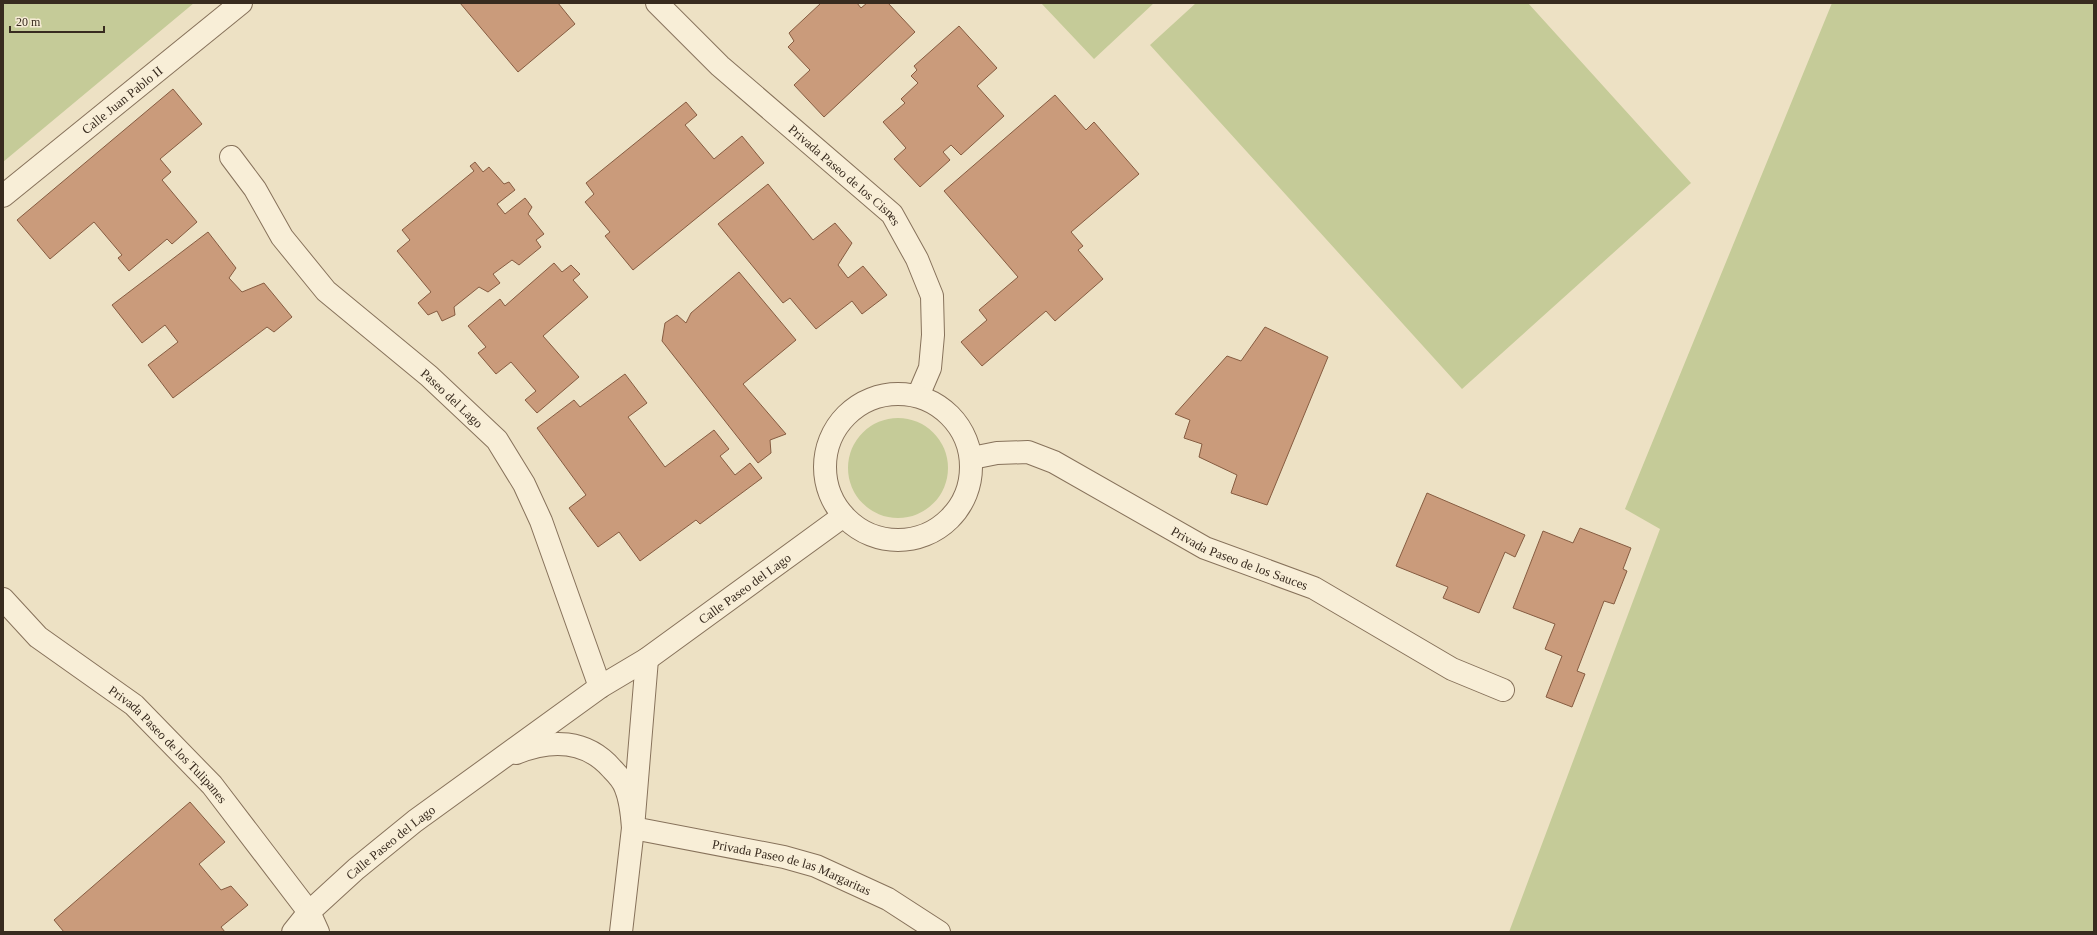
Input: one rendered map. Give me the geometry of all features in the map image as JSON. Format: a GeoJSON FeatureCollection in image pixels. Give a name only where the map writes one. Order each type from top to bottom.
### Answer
{"type":"FeatureCollection","features":[{"type":"Feature","properties":{"kind":"street","name":"Calle Juan Pablo II"},"geometry":{"type":"LineString","coordinates":[[3,196],[241,3]]}},
{"type":"Feature","properties":{"kind":"street","name":"Privada Paseo de los Cisnes"},"geometry":{"type":"LineString","coordinates":[[657,3],[720,66],[892,214],[917,258],[932,296],[934,335],[930,368],[918,396]]}},
{"type":"Feature","properties":{"kind":"street","name":"Paseo del Lago"},"geometry":{"type":"LineString","coordinates":[[231,157],[255,190],[282,237],[326,291],[429,376],[497,440],[524,484],[541,521],[600,687]]}},
{"type":"Feature","properties":{"kind":"street"},"geometry":{"type":"LineString","coordinates":[[891,394],[918,396],[943,408],[962,429],[972,458],[969,489],[953,516],[928,535],[898,542],[867,535],[842,517],[828,494],[823,467],[829,440],[843,417],[865,401],[891,394]]}},
{"type":"Feature","properties":{"kind":"street","name":"Privada Paseo de los Sauces"},"geometry":{"type":"LineString","coordinates":[[972,458],[997,453],[1028,452],[1054,462],[1205,548],[1314,588],[1452,669],[1503,690]]}},
{"type":"Feature","properties":{"kind":"street","name":"Calle Paseo del Lago"},"geometry":{"type":"LineString","coordinates":[[293,932],[309,912],[356,869],[415,821],[600,687],[647,660],[842,517]]}},
{"type":"Feature","properties":{"kind":"street","name":"Privada Paseo de los Tulipanes"},"geometry":{"type":"LineString","coordinates":[[3,599],[38,637],[134,705],[212,785],[309,912],[318,932]]}},
{"type":"Feature","properties":{"kind":"street","name":"Calle Paseo del Lago"},"geometry":{"type":"LineString","coordinates":[[621,932],[633,828],[647,660]]}},
{"type":"Feature","properties":{"kind":"street","name":"Calle Paseo del Lago"},"geometry":{"type":"LineString","coordinates":[[497,762],[527,749],[557,743],[584,748],[603,758],[626,788],[633,828]]}},
{"type":"Feature","properties":{"kind":"street","name":"Privada Paseo de las Margaritas"},"geometry":{"type":"LineString","coordinates":[[633,828],[784,857],[816,866],[888,898],[939,932]]}},
{"type":"Feature","properties":{"kind":"green space"},"geometry":{"type":"Polygon","coordinates":[[[3,3],[194,3],[3,162],[3,3]]]}},
{"type":"Feature","properties":{"kind":"green space"},"geometry":{"type":"Polygon","coordinates":[[[1041,3],[1154,3],[1094,59],[1041,3]]]}},
{"type":"Feature","properties":{"kind":"green space"},"geometry":{"type":"Polygon","coordinates":[[[1196,3],[1528,3],[1691,183],[1462,389],[1150,45],[1196,3]]]}},
{"type":"Feature","properties":{"kind":"green space"},"geometry":{"type":"Polygon","coordinates":[[[1832,3],[2094,3],[2094,932],[1509,932],[1660,529],[1625,509],[1832,3]]]}},
{"type":"Feature","properties":{"kind":"green space"},"geometry":{"type":"Polygon","coordinates":[[[898,418],[917,422],[933,433],[944,449],[948,468],[944,487],[933,503],[917,514],[898,518],[879,514],[863,503],[852,487],[848,468],[852,449],[863,433],[879,422],[898,418]]]}},
{"type":"Feature","properties":{"kind":"building"},"geometry":{"type":"Polygon","coordinates":[[[460,3],[558,3],[575,24],[518,72],[460,3]]]}},
{"type":"Feature","properties":{"kind":"building"},"geometry":{"type":"Polygon","coordinates":[[[821,3],[857,3],[861,8],[867,3],[888,3],[915,32],[824,117],[794,85],[810,70],[788,47],[794,41],[789,33],[821,3]]]}},
{"type":"Feature","properties":{"kind":"building"},"geometry":{"type":"Polygon","coordinates":[[[959,26],[997,68],[977,86],[1004,116],[961,155],[951,145],[943,152],[950,160],[920,187],[894,159],[906,148],[883,122],[905,103],[901,99],[918,83],[911,76],[917,70],[914,66],[959,26]]]}},
{"type":"Feature","properties":{"kind":"building"},"geometry":{"type":"Polygon","coordinates":[[[173,89],[202,124],[160,159],[171,172],[162,180],[197,222],[172,244],[167,239],[129,271],[118,258],[122,255],[94,222],[50,259],[17,220],[173,89]]]}},
{"type":"Feature","properties":{"kind":"building"},"geometry":{"type":"Polygon","coordinates":[[[1055,95],[1086,130],[1094,122],[1139,174],[1071,232],[1083,246],[1078,250],[1103,279],[1055,321],[1046,311],[982,366],[961,342],[987,320],[979,310],[1018,277],[944,191],[1055,95]]]}},
{"type":"Feature","properties":{"kind":"building"},"geometry":{"type":"Polygon","coordinates":[[[686,102],[697,115],[685,125],[714,159],[742,136],[764,163],[633,270],[605,236],[610,232],[585,202],[594,194],[586,183],[686,102]]]}},
{"type":"Feature","properties":{"kind":"building"},"geometry":{"type":"Polygon","coordinates":[[[475,162],[483,172],[489,167],[504,184],[509,182],[515,190],[497,204],[505,214],[525,198],[532,207],[528,214],[544,234],[536,240],[541,247],[519,265],[512,260],[493,274],[500,283],[488,292],[479,287],[454,307],[455,315],[442,321],[437,311],[428,315],[418,303],[431,292],[397,251],[410,240],[402,230],[474,171],[470,166],[475,162]]]}},
{"type":"Feature","properties":{"kind":"building"},"geometry":{"type":"Polygon","coordinates":[[[768,184],[813,240],[835,223],[852,243],[838,265],[848,278],[863,266],[887,295],[862,314],[852,301],[816,329],[790,298],[783,303],[718,224],[768,184]]]}},
{"type":"Feature","properties":{"kind":"building"},"geometry":{"type":"Polygon","coordinates":[[[208,232],[236,268],[229,278],[242,292],[264,283],[292,317],[274,332],[267,327],[173,398],[148,365],[178,342],[165,325],[142,343],[112,305],[208,232]]]}},
{"type":"Feature","properties":{"kind":"building"},"geometry":{"type":"Polygon","coordinates":[[[554,263],[562,272],[571,265],[580,274],[573,280],[588,297],[543,336],[579,377],[537,413],[525,400],[536,391],[511,362],[496,374],[478,353],[486,347],[468,326],[500,299],[505,306],[554,263]]]}},
{"type":"Feature","properties":{"kind":"building"},"geometry":{"type":"Polygon","coordinates":[[[739,272],[796,340],[743,384],[786,434],[770,440],[771,453],[758,463],[662,341],[665,323],[677,315],[686,323],[691,313],[739,272]]]}},
{"type":"Feature","properties":{"kind":"building"},"geometry":{"type":"Polygon","coordinates":[[[1265,327],[1328,357],[1267,505],[1231,493],[1237,475],[1199,457],[1202,444],[1184,438],[1190,420],[1175,414],[1227,356],[1241,361],[1265,327]]]}},
{"type":"Feature","properties":{"kind":"building"},"geometry":{"type":"Polygon","coordinates":[[[625,374],[647,403],[628,417],[665,467],[714,430],[729,449],[720,456],[735,475],[750,463],[762,478],[700,524],[696,520],[640,561],[619,532],[598,547],[569,508],[586,495],[537,428],[574,400],[580,407],[625,374]]]}},
{"type":"Feature","properties":{"kind":"building"},"geometry":{"type":"Polygon","coordinates":[[[1427,493],[1525,535],[1515,557],[1505,552],[1479,613],[1443,598],[1448,587],[1396,566],[1427,493]]]}},
{"type":"Feature","properties":{"kind":"building"},"geometry":{"type":"Polygon","coordinates":[[[1580,528],[1631,548],[1623,569],[1627,571],[1614,604],[1604,601],[1577,671],[1585,674],[1572,707],[1546,697],[1562,656],[1545,649],[1555,624],[1513,608],[1543,531],[1573,543],[1580,528]]]}},
{"type":"Feature","properties":{"kind":"building"},"geometry":{"type":"Polygon","coordinates":[[[190,802],[225,842],[199,864],[221,890],[231,886],[248,905],[221,927],[225,932],[64,932],[54,920],[190,802]]]}}]}
